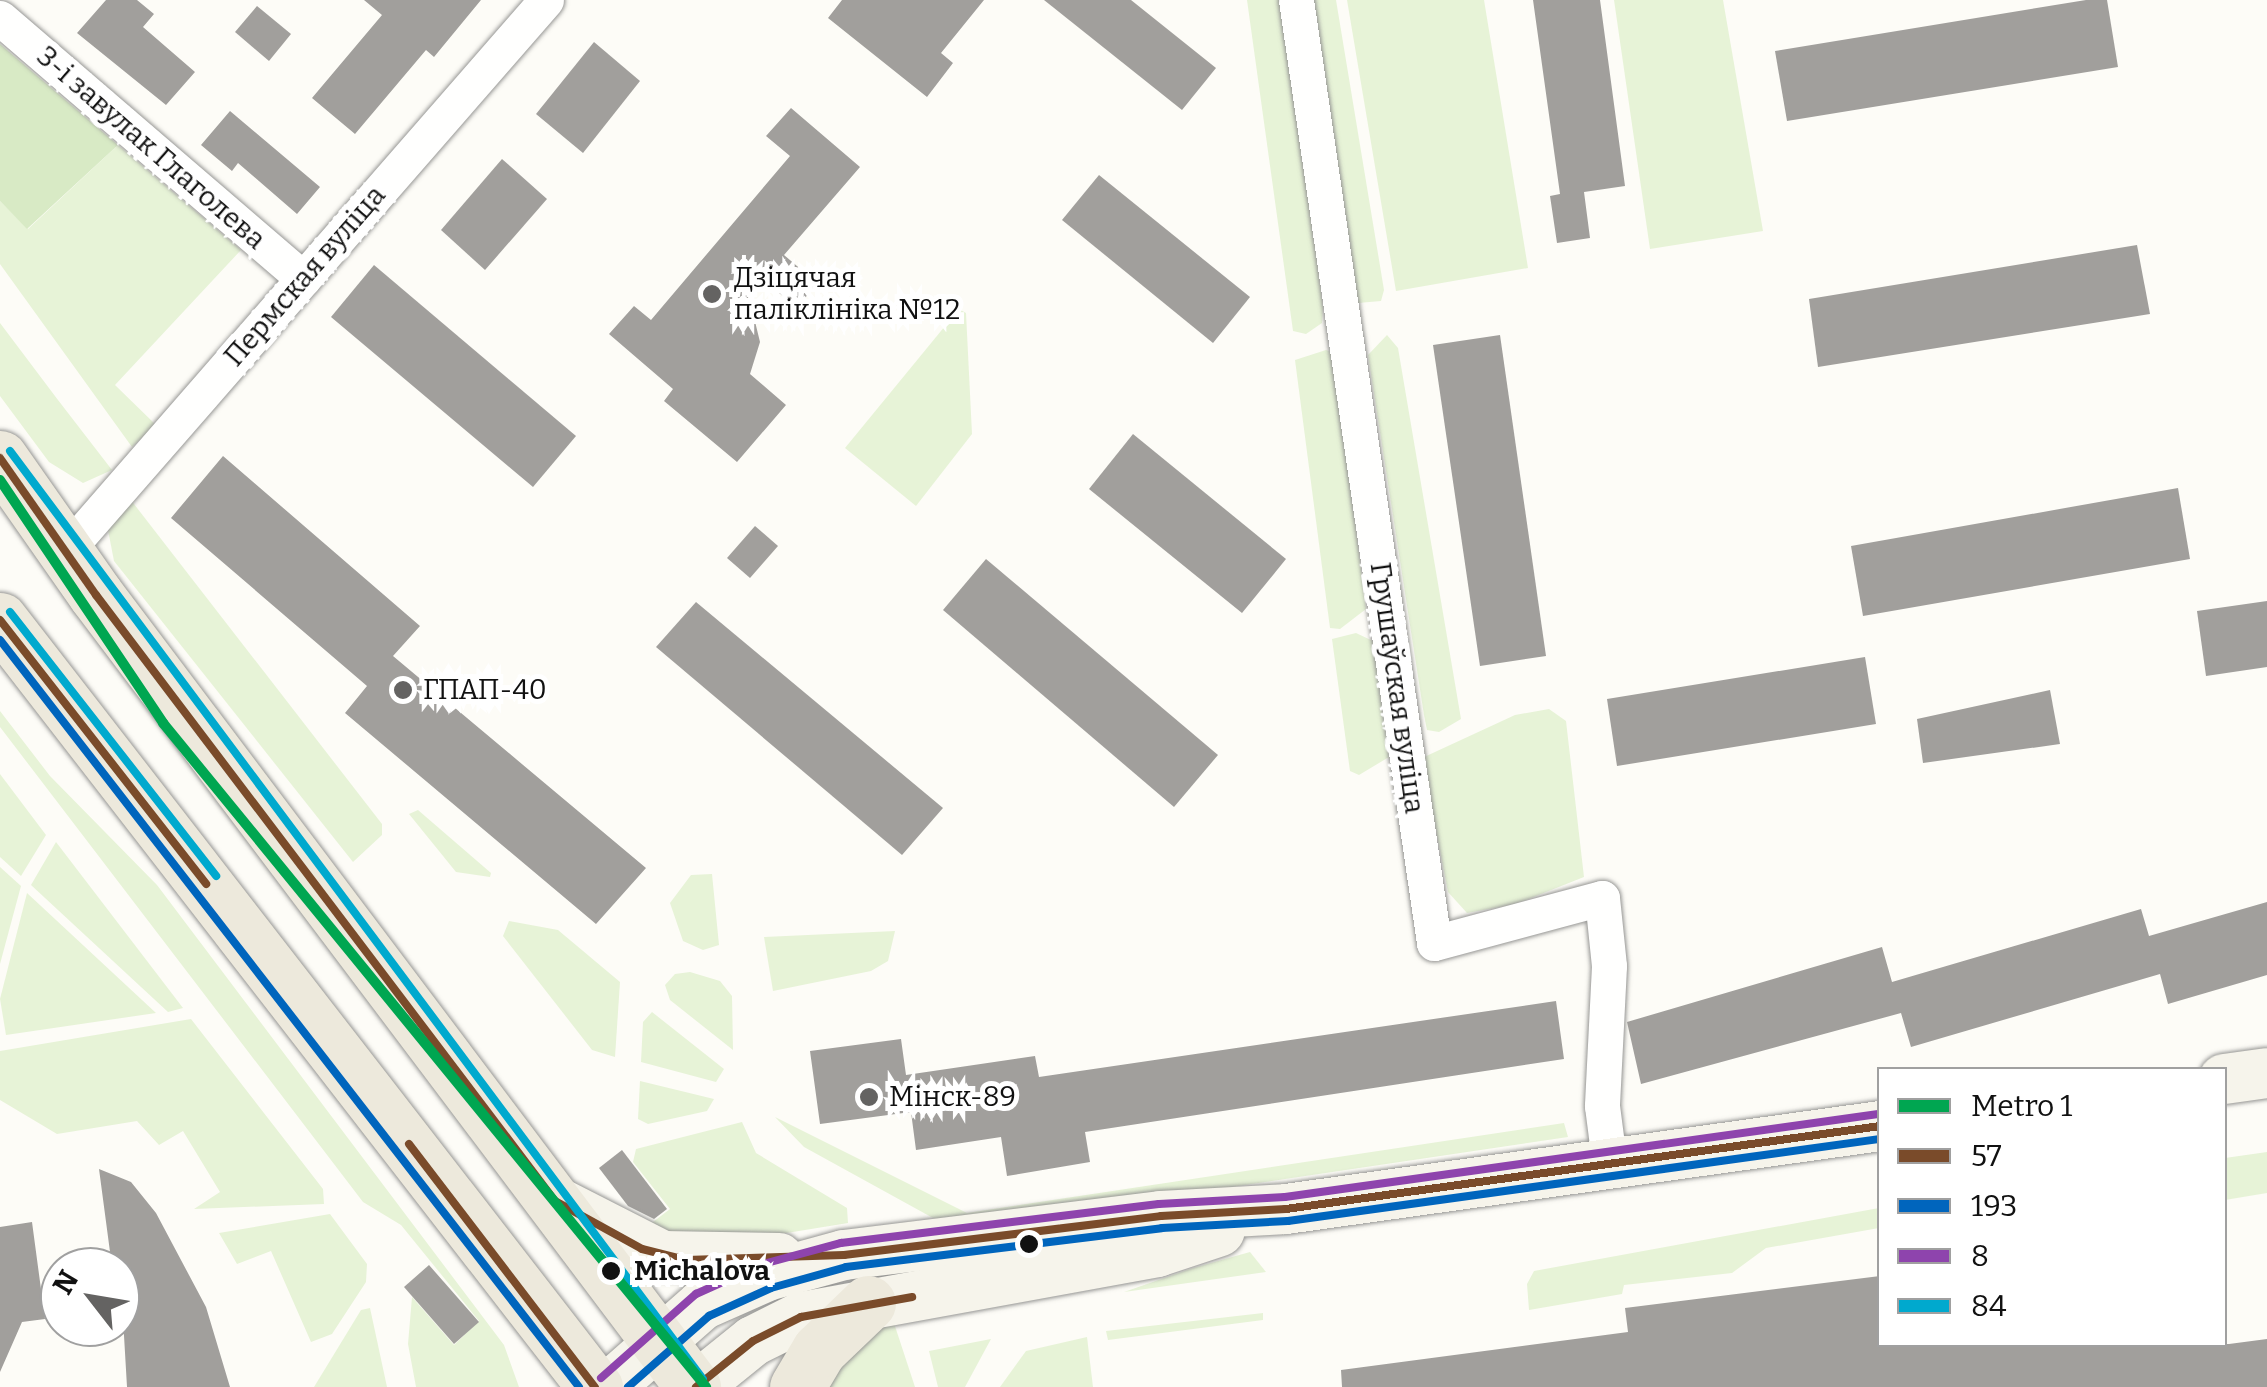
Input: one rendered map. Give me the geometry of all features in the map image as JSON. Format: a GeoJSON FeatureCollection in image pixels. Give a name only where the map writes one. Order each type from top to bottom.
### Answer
{"type":"FeatureCollection","features":[{"type":"Feature","properties":{"kind":"main road"},"geometry":{"type":"LineString","coordinates":[[0,458],[65,552],[694,1387],[777,1327],[868,1304],[1157,1252],[1286,1210]]}},
{"type":"Feature","properties":{"kind":"main road"},"geometry":{"type":"LineString","coordinates":[[0,620],[594,1387]]}},
{"type":"Feature","properties":{"kind":"main road"},"geometry":{"type":"LineString","coordinates":[[2227,1079],[2267,1074]]}},
{"type":"Feature","properties":{"kind":"main road"},"geometry":{"type":"LineString","coordinates":[[555,1201],[664,1256],[844,1255],[1161,1216],[1286,1210],[1609,1160],[1877,1126]]}},
{"type":"Feature","properties":{"kind":"main road"},"geometry":{"type":"LineString","coordinates":[[609,1387],[659,1342],[735,1288],[844,1255]]}},
{"type":"Feature","properties":{"kind":"main road"},"geometry":{"type":"LineString","coordinates":[[796,1387],[818,1350],[868,1304]]}},
{"type":"Feature","properties":{"kind":"street","name":"Пермская вуліца"},"geometry":{"type":"LineString","coordinates":[[65,552],[546,0]]}},
{"type":"Feature","properties":{"kind":"street","name":"Грушаўская вуліца"},"geometry":{"type":"LineString","coordinates":[[1296,0],[1434,943],[1602,898],[1610,966],[1602,1106],[1609,1160]]}},
{"type":"Feature","properties":{"kind":"street","name":"3-і завулак Глаголева"},"geometry":{"type":"LineString","coordinates":[[0,18],[303,279]]}},
{"type":"Feature","properties":{"kind":"green space"},"geometry":{"type":"Polygon","coordinates":[[[1247,0],[1283,0],[1323,307],[1322,323],[1306,334],[1293,331],[1247,0]]]}},
{"type":"Feature","properties":{"kind":"green space"},"geometry":{"type":"Polygon","coordinates":[[[1305,0],[1336,0],[1384,290],[1381,301],[1358,303],[1305,0]]]}},
{"type":"Feature","properties":{"kind":"green space"},"geometry":{"type":"Polygon","coordinates":[[[1347,0],[1484,0],[1528,268],[1396,291],[1347,0]]]}},
{"type":"Feature","properties":{"kind":"green space"},"geometry":{"type":"Polygon","coordinates":[[[1614,0],[1723,0],[1763,231],[1650,249],[1614,0]]]}},
{"type":"Feature","properties":{"kind":"green space"},"geometry":{"type":"Polygon","coordinates":[[[0,44],[118,145],[27,229],[0,201],[0,44]]]}},
{"type":"Feature","properties":{"kind":"green space"},"geometry":{"type":"Polygon","coordinates":[[[118,145],[241,250],[115,385],[156,425],[132,447],[0,264],[0,201],[28,229],[118,145]]]}},
{"type":"Feature","properties":{"kind":"green space"},"geometry":{"type":"Polygon","coordinates":[[[959,309],[966,313],[972,434],[916,506],[845,448],[959,309]]]}},
{"type":"Feature","properties":{"kind":"green space"},"geometry":{"type":"Polygon","coordinates":[[[0,323],[112,470],[83,483],[49,462],[0,396],[0,323]]]}},
{"type":"Feature","properties":{"kind":"green space"},"geometry":{"type":"Polygon","coordinates":[[[1387,335],[1398,348],[1461,719],[1439,732],[1427,730],[1424,715],[1368,355],[1387,335]]]}},
{"type":"Feature","properties":{"kind":"green space"},"geometry":{"type":"Polygon","coordinates":[[[1326,350],[1334,353],[1366,609],[1340,629],[1330,628],[1295,360],[1326,350]]]}},
{"type":"Feature","properties":{"kind":"green space"},"geometry":{"type":"Polygon","coordinates":[[[127,495],[382,824],[382,835],[353,862],[114,561],[108,530],[127,495]]]}},
{"type":"Feature","properties":{"kind":"green space"},"geometry":{"type":"Polygon","coordinates":[[[1356,633],[1373,641],[1389,757],[1359,775],[1350,771],[1332,639],[1356,633]]]}},
{"type":"Feature","properties":{"kind":"green space"},"geometry":{"type":"Polygon","coordinates":[[[1549,709],[1566,721],[1584,877],[1516,904],[1467,913],[1448,892],[1422,758],[1515,715],[1549,709]]]}},
{"type":"Feature","properties":{"kind":"green space"},"geometry":{"type":"Polygon","coordinates":[[[0,711],[50,776],[157,885],[504,1345],[519,1387],[416,1387],[408,1344],[412,1297],[454,1345],[479,1321],[401,1225],[363,1202],[0,727],[0,711]]]}},
{"type":"Feature","properties":{"kind":"green space"},"geometry":{"type":"Polygon","coordinates":[[[0,774],[46,835],[21,876],[0,857],[0,774]]]}},
{"type":"Feature","properties":{"kind":"green space"},"geometry":{"type":"Polygon","coordinates":[[[418,810],[491,873],[490,877],[456,872],[409,814],[418,810]]]}},
{"type":"Feature","properties":{"kind":"green space"},"geometry":{"type":"Polygon","coordinates":[[[56,842],[183,1008],[168,1012],[31,885],[56,842]]]}},
{"type":"Feature","properties":{"kind":"green space"},"geometry":{"type":"Polygon","coordinates":[[[0,867],[21,886],[0,964],[0,867]]]}},
{"type":"Feature","properties":{"kind":"green space"},"geometry":{"type":"Polygon","coordinates":[[[712,874],[719,945],[703,950],[683,941],[670,903],[691,875],[712,874]]]}},
{"type":"Feature","properties":{"kind":"green space"},"geometry":{"type":"Polygon","coordinates":[[[27,893],[156,1013],[6,1035],[0,999],[27,893]]]}},
{"type":"Feature","properties":{"kind":"green space"},"geometry":{"type":"Polygon","coordinates":[[[509,921],[558,930],[620,982],[615,1057],[592,1050],[503,936],[509,921]]]}},
{"type":"Feature","properties":{"kind":"green space"},"geometry":{"type":"Polygon","coordinates":[[[895,931],[888,961],[871,971],[773,991],[764,937],[895,931]]]}},
{"type":"Feature","properties":{"kind":"green space"},"geometry":{"type":"Polygon","coordinates":[[[690,972],[720,981],[732,996],[733,1050],[670,1000],[665,985],[675,974],[690,972]]]}},
{"type":"Feature","properties":{"kind":"green space"},"geometry":{"type":"Polygon","coordinates":[[[652,1012],[724,1069],[716,1082],[641,1062],[643,1022],[652,1012]]]}},
{"type":"Feature","properties":{"kind":"green space"},"geometry":{"type":"Polygon","coordinates":[[[191,1019],[323,1189],[324,1204],[194,1209],[220,1192],[183,1131],[159,1145],[137,1121],[57,1134],[0,1100],[0,1051],[191,1019]]]}},
{"type":"Feature","properties":{"kind":"green space"},"geometry":{"type":"Polygon","coordinates":[[[640,1081],[714,1099],[707,1111],[648,1124],[638,1119],[640,1081]]]}},
{"type":"Feature","properties":{"kind":"green space"},"geometry":{"type":"Polygon","coordinates":[[[775,1117],[967,1213],[1564,1123],[1568,1137],[969,1226],[933,1218],[804,1147],[775,1117]]]}},
{"type":"Feature","properties":{"kind":"green space"},"geometry":{"type":"Polygon","coordinates":[[[742,1122],[756,1153],[847,1208],[848,1223],[695,1248],[640,1232],[670,1209],[633,1162],[636,1149],[742,1122]]]}},
{"type":"Feature","properties":{"kind":"green space"},"geometry":{"type":"Polygon","coordinates":[[[2267,1152],[2267,1193],[2227,1200],[2227,1158],[2267,1152]]]}},
{"type":"Feature","properties":{"kind":"green space"},"geometry":{"type":"Polygon","coordinates":[[[1877,1208],[1877,1228],[1766,1248],[1732,1273],[1624,1285],[1622,1294],[1529,1310],[1527,1284],[1534,1271],[1877,1208]]]}},
{"type":"Feature","properties":{"kind":"green space"},"geometry":{"type":"Polygon","coordinates":[[[330,1214],[367,1264],[366,1282],[332,1334],[311,1342],[271,1251],[237,1264],[219,1233],[330,1214]]]}},
{"type":"Feature","properties":{"kind":"green space"},"geometry":{"type":"Polygon","coordinates":[[[1250,1252],[1266,1272],[1124,1292],[1193,1268],[1250,1252]]]}},
{"type":"Feature","properties":{"kind":"green space"},"geometry":{"type":"Polygon","coordinates":[[[370,1308],[387,1387],[314,1387],[361,1310],[370,1308]]]}},
{"type":"Feature","properties":{"kind":"green space"},"geometry":{"type":"Polygon","coordinates":[[[1263,1313],[1263,1320],[1108,1340],[1106,1331],[1263,1313]]]}},
{"type":"Feature","properties":{"kind":"green space"},"geometry":{"type":"Polygon","coordinates":[[[891,1314],[915,1387],[809,1387],[891,1314]]]}},
{"type":"Feature","properties":{"kind":"green space"},"geometry":{"type":"Polygon","coordinates":[[[1087,1337],[1093,1387],[1000,1387],[1026,1351],[1087,1337]]]}},
{"type":"Feature","properties":{"kind":"green space"},"geometry":{"type":"Polygon","coordinates":[[[991,1339],[965,1387],[938,1387],[929,1351],[991,1339]]]}},
{"type":"Feature","properties":{"kind":"building"},"geometry":{"type":"Polygon","coordinates":[[[106,0],[137,0],[154,14],[143,27],[195,72],[166,105],[77,33],[106,0]]]}},
{"type":"Feature","properties":{"kind":"building"},"geometry":{"type":"Polygon","coordinates":[[[364,0],[481,0],[434,57],[426,50],[355,134],[312,98],[382,15],[364,0]]]}},
{"type":"Feature","properties":{"kind":"building"},"geometry":{"type":"Polygon","coordinates":[[[842,0],[984,0],[941,53],[953,63],[927,97],[828,18],[842,0]]]}},
{"type":"Feature","properties":{"kind":"building"},"geometry":{"type":"Polygon","coordinates":[[[1044,0],[1131,0],[1216,68],[1182,110],[1044,0]]]}},
{"type":"Feature","properties":{"kind":"building"},"geometry":{"type":"Polygon","coordinates":[[[1533,0],[1600,0],[1625,186],[1584,192],[1590,238],[1557,243],[1550,196],[1560,194],[1533,0]]]}},
{"type":"Feature","properties":{"kind":"building"},"geometry":{"type":"Polygon","coordinates":[[[2086,0],[2107,0],[2118,67],[1787,121],[1775,51],[2086,0]]]}},
{"type":"Feature","properties":{"kind":"building"},"geometry":{"type":"Polygon","coordinates":[[[257,6],[291,34],[269,61],[235,32],[257,6]]]}},
{"type":"Feature","properties":{"kind":"building"},"geometry":{"type":"Polygon","coordinates":[[[594,42],[640,81],[583,153],[536,114],[594,42]]]}},
{"type":"Feature","properties":{"kind":"building","name":"Дзіцячая паліклініка №12"},"geometry":{"type":"Polygon","coordinates":[[[791,108],[860,167],[784,255],[817,283],[797,308],[740,260],[760,342],[750,374],[786,405],[737,462],[664,401],[673,389],[609,334],[634,306],[651,320],[790,156],[766,136],[791,108]]]}},
{"type":"Feature","properties":{"kind":"building"},"geometry":{"type":"Polygon","coordinates":[[[230,111],[320,187],[297,214],[238,163],[232,171],[201,145],[230,111]]]}},
{"type":"Feature","properties":{"kind":"building"},"geometry":{"type":"Polygon","coordinates":[[[502,159],[547,199],[485,270],[441,230],[502,159]]]}},
{"type":"Feature","properties":{"kind":"building"},"geometry":{"type":"Polygon","coordinates":[[[1099,175],[1250,297],[1213,343],[1062,220],[1099,175]]]}},
{"type":"Feature","properties":{"kind":"building"},"geometry":{"type":"Polygon","coordinates":[[[2137,245],[2150,314],[1818,367],[1809,299],[2137,245]]]}},
{"type":"Feature","properties":{"kind":"building"},"geometry":{"type":"Polygon","coordinates":[[[374,265],[576,436],[533,487],[331,317],[374,265]]]}},
{"type":"Feature","properties":{"kind":"building"},"geometry":{"type":"Polygon","coordinates":[[[1500,335],[1546,656],[1480,666],[1433,345],[1500,335]]]}},
{"type":"Feature","properties":{"kind":"building"},"geometry":{"type":"Polygon","coordinates":[[[1133,434],[1286,559],[1242,613],[1089,489],[1133,434]]]}},
{"type":"Feature","properties":{"kind":"building"},"geometry":{"type":"Polygon","coordinates":[[[223,456],[420,626],[393,656],[646,868],[596,924],[345,713],[367,686],[171,518],[223,456]]]}},
{"type":"Feature","properties":{"kind":"building"},"geometry":{"type":"Polygon","coordinates":[[[2178,488],[2190,559],[1863,616],[1851,546],[2178,488]]]}},
{"type":"Feature","properties":{"kind":"building"},"geometry":{"type":"Polygon","coordinates":[[[755,526],[778,546],[750,578],[727,558],[755,526]]]}},
{"type":"Feature","properties":{"kind":"building"},"geometry":{"type":"Polygon","coordinates":[[[986,559],[1218,755],[1174,807],[943,610],[986,559]]]}},
{"type":"Feature","properties":{"kind":"building"},"geometry":{"type":"Polygon","coordinates":[[[2267,601],[2267,667],[2206,676],[2197,611],[2267,601]]]}},
{"type":"Feature","properties":{"kind":"building"},"geometry":{"type":"Polygon","coordinates":[[[696,602],[943,808],[902,855],[656,647],[696,602]]]}},
{"type":"Feature","properties":{"kind":"building"},"geometry":{"type":"Polygon","coordinates":[[[1865,657],[1876,724],[1617,766],[1607,699],[1865,657]]]}},
{"type":"Feature","properties":{"kind":"building"},"geometry":{"type":"Polygon","coordinates":[[[2050,690],[2060,744],[1923,763],[1917,719],[2050,690]]]}},
{"type":"Feature","properties":{"kind":"building"},"geometry":{"type":"Polygon","coordinates":[[[2267,902],[2267,975],[2168,1004],[2160,974],[1911,1047],[1901,1013],[1641,1084],[1627,1022],[1882,947],[1892,982],[2141,909],[2149,936],[2267,902]]]}},
{"type":"Feature","properties":{"kind":"building"},"geometry":{"type":"Polygon","coordinates":[[[1556,1001],[1564,1059],[1085,1132],[1090,1162],[1007,1176],[1001,1137],[916,1150],[911,1112],[820,1124],[810,1051],[901,1039],[906,1075],[1035,1056],[1039,1077],[1556,1001]]]}},
{"type":"Feature","properties":{"kind":"building"},"geometry":{"type":"Polygon","coordinates":[[[622,1150],[667,1209],[654,1219],[628,1206],[599,1168],[622,1150]]]}},
{"type":"Feature","properties":{"kind":"building"},"geometry":{"type":"Polygon","coordinates":[[[99,1169],[131,1182],[156,1213],[206,1307],[230,1387],[127,1387],[125,1347],[140,1347],[140,1247],[109,1247],[99,1169]]]}},
{"type":"Feature","properties":{"kind":"building"},"geometry":{"type":"Polygon","coordinates":[[[32,1222],[40,1282],[40,1320],[22,1322],[0,1372],[0,1227],[32,1222]]]}},
{"type":"Feature","properties":{"kind":"building"},"geometry":{"type":"Polygon","coordinates":[[[429,1265],[479,1322],[454,1344],[404,1287],[429,1265]]]}},
{"type":"Feature","properties":{"kind":"building"},"geometry":{"type":"Polygon","coordinates":[[[1877,1276],[1877,1347],[2227,1347],[2267,1339],[2267,1387],[1342,1387],[1341,1370],[1628,1332],[1625,1308],[1877,1276]]]}},
{"type":"Feature","properties":{"kind":"metro line","name":"1"},"geometry":{"type":"LineString","coordinates":[[0,480],[163,723],[706,1387]]}},
{"type":"Feature","properties":{"kind":"transit line","name":"84"},"geometry":{"type":"LineString","coordinates":[[10,451],[703,1379]]}},
{"type":"Feature","properties":{"kind":"transit line","name":"57"},"geometry":{"type":"LineString","coordinates":[[0,458],[96,595],[555,1201],[642,1249],[686,1260],[844,1255],[1161,1216],[1286,1209],[1877,1126]]}},
{"type":"Feature","properties":{"kind":"transit line","name":"84"},"geometry":{"type":"LineString","coordinates":[[10,612],[216,876]]}},
{"type":"Feature","properties":{"kind":"transit line","name":"57"},"geometry":{"type":"LineString","coordinates":[[0,620],[206,884]]}},
{"type":"Feature","properties":{"kind":"transit line","name":"193"},"geometry":{"type":"LineString","coordinates":[[0,640],[579,1387]]}},
{"type":"Feature","properties":{"kind":"transit line","name":"8"},"geometry":{"type":"LineString","coordinates":[[601,1378],[696,1294],[763,1264],[841,1243],[1159,1204],[1285,1197],[1877,1114]]}},
{"type":"Feature","properties":{"kind":"transit line","name":"193"},"geometry":{"type":"LineString","coordinates":[[628,1387],[709,1316],[771,1288],[846,1267],[1162,1228],[1288,1221],[1877,1139]]}},
{"type":"Feature","properties":{"kind":"transit line","name":"57"},"geometry":{"type":"LineString","coordinates":[[409,1144],[595,1387]]}},
{"type":"Feature","properties":{"kind":"transit line","name":"57"},"geometry":{"type":"LineString","coordinates":[[696,1387],[753,1341],[801,1317],[912,1297]]}},
{"type":"Feature","properties":{"kind":"place","name":"Дзіцячая паліклініка №12"},"geometry":{"type":"Point","coordinates":[712,294]}},
{"type":"Feature","properties":{"kind":"place","name":"ГПАП-40"},"geometry":{"type":"Point","coordinates":[403,690]}},
{"type":"Feature","properties":{"kind":"place","name":"Мінск-89"},"geometry":{"type":"Point","coordinates":[869,1097]}},
{"type":"Feature","properties":{"kind":"place","name":"Michalova"},"geometry":{"type":"Point","coordinates":[611,1271]}}]}
